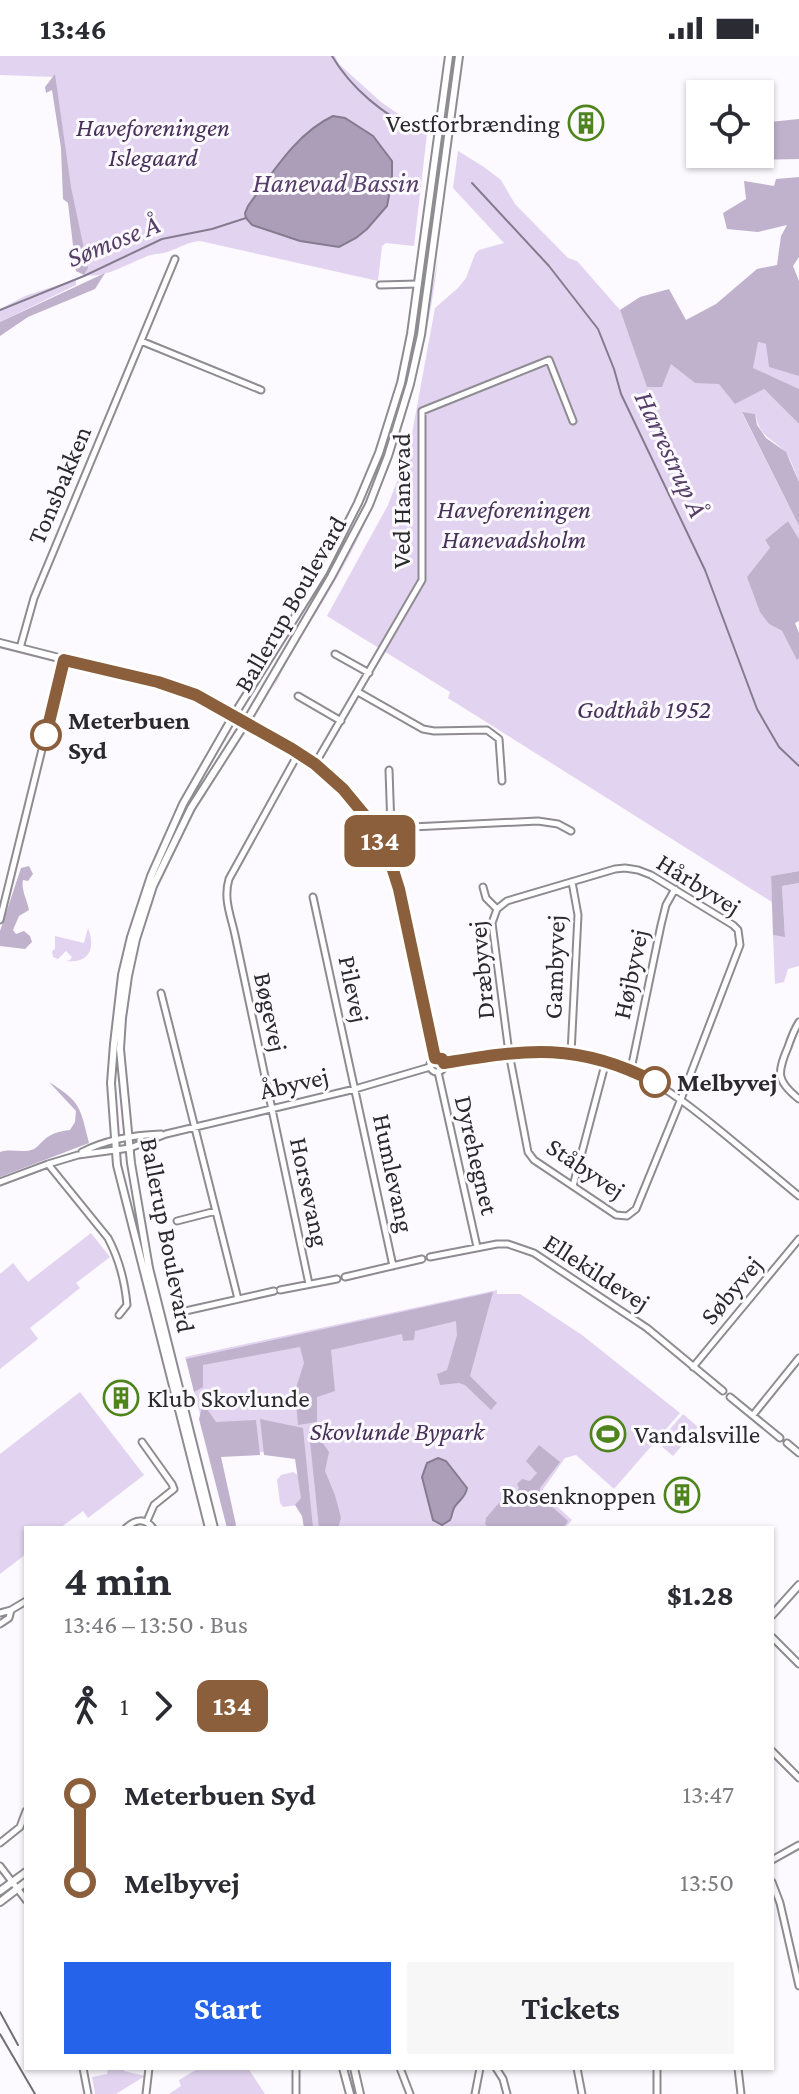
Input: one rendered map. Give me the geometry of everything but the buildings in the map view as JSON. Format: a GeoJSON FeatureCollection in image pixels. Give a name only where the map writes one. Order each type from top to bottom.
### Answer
{"type":"FeatureCollection","features":[{"type":"Feature","properties":{"kind":"street","name":"Ballerup Boulevard"},"geometry":{"type":"LineString","coordinates":[[211,1526],[127,1209],[115,1151],[111,1083],[122,975],[151,876],[183,804],[323,572],[379,453],[401,383],[411,334],[449,56]]}},
{"type":"Feature","properties":{"kind":"street","name":"Ballerup Boulevard"},"geometry":{"type":"LineString","coordinates":[[212,1526],[149,1268],[128,1136],[120,1049],[128,976],[153,886],[191,808],[246,722],[331,577],[379,481],[410,384],[421,335],[459,56]]}},
{"type":"Feature","properties":{"kind":"street","name":"Tonsbakken"},"geometry":{"type":"LineString","coordinates":[[20,648],[34,598],[175,259]]}},
{"type":"Feature","properties":{"kind":"street"},"geometry":{"type":"LineString","coordinates":[[380,285],[418,284]]}},
{"type":"Feature","properties":{"kind":"street"},"geometry":{"type":"LineString","coordinates":[[141,341],[261,390]]}},
{"type":"Feature","properties":{"kind":"street","name":"Ved Hanevad"},"geometry":{"type":"LineString","coordinates":[[315,764],[422,580],[422,411],[549,360],[573,421]]}},
{"type":"Feature","properties":{"kind":"street"},"geometry":{"type":"LineString","coordinates":[[0,643],[181,689],[234,715],[315,764],[343,789],[377,834],[399,889],[435,1058]]}},
{"type":"Feature","properties":{"kind":"street"},"geometry":{"type":"LineString","coordinates":[[335,654],[369,673]]}},
{"type":"Feature","properties":{"kind":"street"},"geometry":{"type":"LineString","coordinates":[[0,920],[64,660]]}},
{"type":"Feature","properties":{"kind":"street"},"geometry":{"type":"LineString","coordinates":[[358,692],[423,729],[487,730],[494,734],[499,739],[502,781]]}},
{"type":"Feature","properties":{"kind":"street"},"geometry":{"type":"LineString","coordinates":[[298,696],[341,721]]}},
{"type":"Feature","properties":{"kind":"street","name":"Bøgevej"},"geometry":{"type":"LineString","coordinates":[[271,1108],[227,897],[229,879],[298,754]]}},
{"type":"Feature","properties":{"kind":"street"},"geometry":{"type":"LineString","coordinates":[[389,770],[391,828]]}},
{"type":"Feature","properties":{"kind":"street"},"geometry":{"type":"LineString","coordinates":[[377,834],[391,828],[538,821],[558,824],[571,831]]}},
{"type":"Feature","properties":{"kind":"street","name":"Hårbyvej"},"geometry":{"type":"LineString","coordinates":[[497,909],[507,901],[625,868],[651,875],[733,925],[740,937],[740,945],[681,1099]]}},
{"type":"Feature","properties":{"kind":"street","name":"Gambyvej"},"geometry":{"type":"LineString","coordinates":[[571,1053],[578,915],[572,882]]}},
{"type":"Feature","properties":{"kind":"street","name":"Dræbyvej"},"geometry":{"type":"LineString","coordinates":[[483,887],[486,898],[497,909],[492,923],[509,1053]]}},
{"type":"Feature","properties":{"kind":"street","name":"Højbyvej"},"geometry":{"type":"LineString","coordinates":[[631,1069],[661,925],[666,905],[675,889]]}},
{"type":"Feature","properties":{"kind":"street","name":"Pilevej"},"geometry":{"type":"LineString","coordinates":[[313,897],[355,1089]]}},
{"type":"Feature","properties":{"kind":"street"},"geometry":{"type":"LineString","coordinates":[[161,993],[238,1299]]}},
{"type":"Feature","properties":{"kind":"street"},"geometry":{"type":"LineString","coordinates":[[799,1022],[779,1074],[786,1089],[799,1099]]}},
{"type":"Feature","properties":{"kind":"street"},"geometry":{"type":"LineString","coordinates":[[444,1063],[509,1053],[547,1051],[571,1053],[631,1069],[681,1099],[799,1196]]}},
{"type":"Feature","properties":{"kind":"street","name":"Ståbyvej"},"geometry":{"type":"LineString","coordinates":[[509,1053],[528,1152],[534,1160],[616,1215],[627,1216],[636,1209],[681,1099]]}},
{"type":"Feature","properties":{"kind":"street"},"geometry":{"type":"LineString","coordinates":[[435,1058],[442,1059],[444,1063],[443,1069],[438,1072],[430,1067],[435,1058]]}},
{"type":"Feature","properties":{"kind":"street"},"geometry":{"type":"LineString","coordinates":[[573,1186],[606,1061]]}},
{"type":"Feature","properties":{"kind":"street","name":"Åbyvej"},"geometry":{"type":"LineString","coordinates":[[78,1155],[130,1148],[166,1134],[355,1089],[430,1067]]}},
{"type":"Feature","properties":{"kind":"street","name":"Dyrehegnet"},"geometry":{"type":"LineString","coordinates":[[438,1072],[477,1247]]}},
{"type":"Feature","properties":{"kind":"street","name":"Humlevang"},"geometry":{"type":"LineString","coordinates":[[355,1089],[393,1266]]}},
{"type":"Feature","properties":{"kind":"street","name":"Horsevang"},"geometry":{"type":"LineString","coordinates":[[271,1108],[309,1284]]}},
{"type":"Feature","properties":{"kind":"street","name":"Åbyvej"},"geometry":{"type":"LineString","coordinates":[[78,1155],[114,1139],[166,1134]]}},
{"type":"Feature","properties":{"kind":"street"},"geometry":{"type":"LineString","coordinates":[[0,1182],[78,1155]]}},
{"type":"Feature","properties":{"kind":"street"},"geometry":{"type":"LineString","coordinates":[[48,1164],[115,1251],[127,1305],[119,1315]]}},
{"type":"Feature","properties":{"kind":"street"},"geometry":{"type":"LineString","coordinates":[[177,1221],[216,1211]]}},
{"type":"Feature","properties":{"kind":"street","name":"Søbyvej"},"geometry":{"type":"LineString","coordinates":[[693,1367],[799,1239]]}},
{"type":"Feature","properties":{"kind":"street","name":"Ellekildevej"},"geometry":{"type":"LineString","coordinates":[[430,1257],[508,1244],[534,1253],[647,1328],[723,1391]]}},
{"type":"Feature","properties":{"kind":"street","name":"Humlevang"},"geometry":{"type":"LineString","coordinates":[[345,1277],[422,1259]]}},
{"type":"Feature","properties":{"kind":"street","name":"Horsevang"},"geometry":{"type":"LineString","coordinates":[[181,1312],[337,1279]]}},
{"type":"Feature","properties":{"kind":"street"},"geometry":{"type":"LineString","coordinates":[[753,1415],[799,1358]]}},
{"type":"Feature","properties":{"kind":"street"},"geometry":{"type":"LineString","coordinates":[[730,1397],[780,1438]]}},
{"type":"Feature","properties":{"kind":"street"},"geometry":{"type":"LineString","coordinates":[[142,1442],[174,1489],[154,1505],[147,1521]]}},
{"type":"Feature","properties":{"kind":"street"},"geometry":{"type":"LineString","coordinates":[[787,1443],[799,1453]]}},
{"type":"Feature","properties":{"kind":"street"},"geometry":{"type":"LineString","coordinates":[[129,1526],[135,1521],[147,1521],[151,1526]]}},
{"type":"Feature","properties":{"kind":"street"},"geometry":{"type":"LineString","coordinates":[[774,1613],[799,1585]]}},
{"type":"Feature","properties":{"kind":"street"},"geometry":{"type":"LineString","coordinates":[[0,1613],[24,1602]]}},
{"type":"Feature","properties":{"kind":"street"},"geometry":{"type":"LineString","coordinates":[[0,1624],[9,1618],[11,1610]]}},
{"type":"Feature","properties":{"kind":"street"},"geometry":{"type":"LineString","coordinates":[[774,1639],[799,1664]]}},
{"type":"Feature","properties":{"kind":"street"},"geometry":{"type":"LineString","coordinates":[[774,1753],[799,1778]]}},
{"type":"Feature","properties":{"kind":"street"},"geometry":{"type":"LineString","coordinates":[[0,1843],[20,1827],[24,1816]]}},
{"type":"Feature","properties":{"kind":"street"},"geometry":{"type":"LineString","coordinates":[[774,1859],[799,1845]]}},
{"type":"Feature","properties":{"kind":"street"},"geometry":{"type":"LineString","coordinates":[[0,1866],[24,1897]]}},
{"type":"Feature","properties":{"kind":"street"},"geometry":{"type":"LineString","coordinates":[[0,1891],[24,1874]]}},
{"type":"Feature","properties":{"kind":"street"},"geometry":{"type":"LineString","coordinates":[[0,1902],[24,1884]]}},
{"type":"Feature","properties":{"kind":"street"},"geometry":{"type":"LineString","coordinates":[[774,1887],[799,1986]]}},
{"type":"Feature","properties":{"kind":"street"},"geometry":{"type":"LineString","coordinates":[[83,2070],[88,2094]]}},
{"type":"Feature","properties":{"kind":"street"},"geometry":{"type":"LineString","coordinates":[[146,2094],[149,2070]]}},
{"type":"Feature","properties":{"kind":"street"},"geometry":{"type":"LineString","coordinates":[[296,2070],[296,2094]]}},
{"type":"Feature","properties":{"kind":"street"},"geometry":{"type":"LineString","coordinates":[[344,2070],[350,2094]]}},
{"type":"Feature","properties":{"kind":"street"},"geometry":{"type":"LineString","coordinates":[[354,2070],[360,2094]]}},
{"type":"Feature","properties":{"kind":"street"},"geometry":{"type":"LineString","coordinates":[[401,2070],[410,2094]]}},
{"type":"Feature","properties":{"kind":"street"},"geometry":{"type":"LineString","coordinates":[[475,2094],[480,2070]]}},
{"type":"Feature","properties":{"kind":"street"},"geometry":{"type":"LineString","coordinates":[[497,2070],[507,2094]]}},
{"type":"Feature","properties":{"kind":"street"},"geometry":{"type":"LineString","coordinates":[[577,2070],[582,2094]]}},
{"type":"Feature","properties":{"kind":"street"},"geometry":{"type":"LineString","coordinates":[[657,2070],[657,2094]]}},
{"type":"Feature","properties":{"kind":"street"},"geometry":{"type":"LineString","coordinates":[[738,2070],[741,2094]]}},
{"type":"Feature","properties":{"kind":"green space","name":"Haveforeningen Islegaard"},"geometry":{"type":"Polygon","coordinates":[[[0,56],[335,56],[339,64],[381,102],[427,134],[414,246],[386,243],[382,246],[378,281],[200,241],[151,255],[110,272],[84,275],[86,271],[82,272],[54,77],[0,75],[0,56]],[[313,127],[284,159],[245,213],[251,224],[267,231],[307,242],[338,246],[359,236],[387,206],[313,127]]]}},
{"type":"Feature","properties":{"kind":"green space"},"geometry":{"type":"Polygon","coordinates":[[[458,151],[501,180],[515,204],[568,258],[577,261],[620,310],[647,386],[671,363],[695,383],[764,389],[799,424],[799,482],[789,457],[763,433],[755,414],[742,413],[799,526],[799,539],[788,521],[765,540],[770,548],[769,624],[782,631],[799,658],[799,871],[771,876],[772,902],[448,698],[450,692],[327,616],[388,505],[409,450],[435,308],[466,278],[479,250],[504,243],[453,188],[458,151]]]}},
{"type":"Feature","properties":{"kind":"green space"},"geometry":{"type":"Polygon","coordinates":[[[438,259],[417,375],[395,450],[381,487],[348,558],[272,691],[281,669],[356,539],[393,451],[416,371],[438,259]]]}},
{"type":"Feature","properties":{"kind":"green space"},"geometry":{"type":"Polygon","coordinates":[[[76,279],[76,285],[0,322],[0,309],[25,296],[76,279]]]}},
{"type":"Feature","properties":{"kind":"green space"},"geometry":{"type":"Polygon","coordinates":[[[757,342],[766,344],[799,376],[799,389],[752,369],[757,342]]]}},
{"type":"Feature","properties":{"kind":"green space"},"geometry":{"type":"Polygon","coordinates":[[[799,883],[799,966],[788,969],[784,982],[775,984],[773,935],[785,936],[782,886],[799,883]]]}},
{"type":"Feature","properties":{"kind":"green space"},"geometry":{"type":"Polygon","coordinates":[[[88,928],[91,948],[85,957],[66,961],[72,957],[66,951],[58,959],[53,957],[55,936],[84,943],[88,928]]]}},
{"type":"Feature","properties":{"kind":"green space"},"geometry":{"type":"Polygon","coordinates":[[[91,1233],[110,1257],[76,1283],[80,1288],[30,1328],[38,1339],[0,1369],[0,1274],[13,1263],[28,1282],[91,1233]]]}},
{"type":"Feature","properties":{"kind":"green space","name":"Skovlunde Bypark"},"geometry":{"type":"Polygon","coordinates":[[[497,1290],[497,1294],[520,1294],[582,1335],[680,1413],[614,1489],[576,1455],[565,1458],[541,1492],[572,1520],[567,1526],[312,1526],[303,1449],[211,1456],[185,1357],[497,1290]]]}},
{"type":"Feature","properties":{"kind":"green space"},"geometry":{"type":"Polygon","coordinates":[[[80,1392],[144,1475],[88,1518],[83,1511],[63,1526],[24,1526],[24,1556],[0,1574],[0,1454],[80,1392]]]}},
{"type":"Feature","properties":{"kind":"green space"},"geometry":{"type":"Polygon","coordinates":[[[683,1414],[698,1427],[673,1456],[658,1443],[683,1414]]]}},
{"type":"Feature","properties":{"kind":"green space"},"geometry":{"type":"Polygon","coordinates":[[[293,1472],[298,1475],[303,1498],[297,1505],[283,1507],[277,1480],[281,1475],[293,1472]]]}},
{"type":"Feature","properties":{"kind":"green space"},"geometry":{"type":"Polygon","coordinates":[[[108,2070],[123,2070],[145,2076],[116,2094],[95,2094],[92,2077],[107,2074],[108,2070]]]}},
{"type":"Feature","properties":{"kind":"green space"},"geometry":{"type":"Polygon","coordinates":[[[196,2070],[249,2070],[265,2094],[169,2094],[181,2086],[179,2080],[196,2070]]]}},
{"type":"Feature","properties":{"kind":"shaded area"},"geometry":{"type":"Polygon","coordinates":[[[55,74],[71,187],[88,268],[84,275],[76,271],[68,203],[63,199],[61,148],[52,90],[46,93],[45,87],[55,74]]]}},
{"type":"Feature","properties":{"kind":"shaded area"},"geometry":{"type":"Polygon","coordinates":[[[799,119],[799,159],[774,160],[774,122],[799,119]]]}},
{"type":"Feature","properties":{"kind":"shaded area"},"geometry":{"type":"Polygon","coordinates":[[[799,177],[799,257],[793,266],[799,281],[799,376],[769,367],[766,344],[758,342],[753,368],[799,389],[799,424],[764,389],[735,404],[719,384],[695,383],[671,364],[662,387],[647,387],[620,310],[640,297],[669,289],[686,320],[716,304],[757,269],[777,265],[781,236],[787,225],[758,232],[727,229],[723,213],[746,199],[744,181],[774,186],[776,179],[799,177]]]}},
{"type":"Feature","properties":{"kind":"shaded area"},"geometry":{"type":"Polygon","coordinates":[[[105,273],[95,289],[28,317],[0,336],[0,322],[105,273]]]}},
{"type":"Feature","properties":{"kind":"shaded area"},"geometry":{"type":"Polygon","coordinates":[[[742,412],[755,414],[757,425],[766,438],[786,452],[799,482],[799,526],[742,412]]]}},
{"type":"Feature","properties":{"kind":"shaded area"},"geometry":{"type":"Polygon","coordinates":[[[788,521],[799,539],[799,621],[795,623],[799,633],[797,660],[782,631],[769,624],[760,612],[747,577],[770,548],[765,540],[788,521]]]}},
{"type":"Feature","properties":{"kind":"shaded area"},"geometry":{"type":"Polygon","coordinates":[[[29,866],[33,874],[28,881],[23,880],[23,891],[29,910],[19,916],[13,930],[16,934],[24,931],[32,942],[25,949],[0,946],[0,931],[21,868],[29,866]]]}},
{"type":"Feature","properties":{"kind":"shaded area"},"geometry":{"type":"Polygon","coordinates":[[[799,871],[799,883],[782,886],[785,937],[773,935],[771,876],[799,871]]]}},
{"type":"Feature","properties":{"kind":"shaded area"},"geometry":{"type":"Polygon","coordinates":[[[49,1082],[78,1106],[89,1143],[0,1177],[0,1152],[34,1149],[50,1136],[70,1130],[75,1122],[76,1111],[49,1082]]]}},
{"type":"Feature","properties":{"kind":"shaded area"},"geometry":{"type":"Polygon","coordinates":[[[493,1292],[470,1376],[497,1403],[491,1410],[465,1385],[440,1385],[437,1374],[447,1370],[457,1335],[456,1321],[415,1331],[414,1340],[403,1341],[402,1334],[331,1350],[335,1391],[317,1397],[317,1422],[298,1425],[295,1391],[304,1363],[300,1347],[203,1365],[203,1387],[194,1392],[186,1359],[493,1292]]]}},
{"type":"Feature","properties":{"kind":"shaded area"},"geometry":{"type":"Polygon","coordinates":[[[203,1403],[216,1422],[256,1420],[260,1455],[221,1457],[235,1526],[226,1526],[199,1419],[203,1403]]]}},
{"type":"Feature","properties":{"kind":"shaded area"},"geometry":{"type":"Polygon","coordinates":[[[260,1419],[303,1428],[313,1526],[304,1526],[295,1505],[301,1498],[295,1459],[264,1455],[260,1419]]]}},
{"type":"Feature","properties":{"kind":"shaded area"},"geometry":{"type":"Polygon","coordinates":[[[309,1432],[316,1433],[329,1452],[325,1471],[341,1518],[339,1526],[319,1526],[309,1432]]]}},
{"type":"Feature","properties":{"kind":"shaded area"},"geometry":{"type":"Polygon","coordinates":[[[539,1445],[560,1462],[540,1488],[539,1495],[568,1521],[564,1526],[487,1526],[486,1518],[505,1496],[515,1493],[522,1479],[530,1481],[537,1473],[526,1461],[539,1445]]]}},
{"type":"Feature","properties":{"kind":"water","name":"Hanevad Bassin"},"geometry":{"type":"Polygon","coordinates":[[[333,116],[345,118],[373,136],[392,161],[387,206],[367,229],[339,247],[300,241],[252,225],[245,213],[276,168],[307,133],[333,116]]]}},
{"type":"Feature","properties":{"kind":"water"},"geometry":{"type":"Polygon","coordinates":[[[438,1458],[446,1461],[467,1488],[450,1520],[442,1525],[433,1520],[422,1477],[427,1463],[438,1458]]]}},
{"type":"Feature","properties":{"kind":"waterway","name":"Harrestrup Å"},"geometry":{"type":"LineString","coordinates":[[332,56],[349,80],[369,100],[417,132]]}},
{"type":"Feature","properties":{"kind":"waterway","name":"Harrestrup Å"},"geometry":{"type":"LineString","coordinates":[[472,183],[549,266],[598,329],[621,394],[705,570],[757,709],[779,747],[799,766]]}},
{"type":"Feature","properties":{"kind":"waterway","name":"Sømose Å"},"geometry":{"type":"LineString","coordinates":[[0,310],[84,276],[162,239],[212,229],[246,218]]}},
{"type":"Feature","properties":{"kind":"tram line"},"geometry":{"type":"LineString","coordinates":[[0,2012],[18,2045]]}},
{"type":"Feature","properties":{"kind":"tram line"},"geometry":{"type":"LineString","coordinates":[[0,2034],[35,2094]]}},
{"type":"Feature","properties":{"kind":"bus line","name":"134"},"geometry":{"type":"LineString","coordinates":[[46,735],[64,660],[181,689],[234,715],[292,749],[330,776],[356,803],[377,834],[399,889],[435,1058],[442,1059],[444,1063],[509,1053],[571,1053],[631,1069],[655,1082]]}},
{"type":"Feature","properties":{"kind":"place","name":"Vestforbrænding"},"geometry":{"type":"Point","coordinates":[586,123]}},
{"type":"Feature","properties":{"kind":"place","name":"Meterbuen Syd"},"geometry":{"type":"Point","coordinates":[46,735]}},
{"type":"Feature","properties":{"kind":"place","name":"Melbyvej"},"geometry":{"type":"Point","coordinates":[655,1082]}},
{"type":"Feature","properties":{"kind":"place","name":"Klub Skovlunde"},"geometry":{"type":"Point","coordinates":[121,1398]}},
{"type":"Feature","properties":{"kind":"place","name":"Vandalsville"},"geometry":{"type":"Point","coordinates":[608,1434]}},
{"type":"Feature","properties":{"kind":"place","name":"Rosenknoppen"},"geometry":{"type":"Point","coordinates":[682,1495]}},
{"type":"Feature","properties":{"kind":"park label","name":"Haveforeningen Hanevadsholm"},"geometry":{"type":"Point","coordinates":[514,524]}},
{"type":"Feature","properties":{"kind":"park label","name":"Godthåb 1952"},"geometry":{"type":"Point","coordinates":[644,709]}}]}
